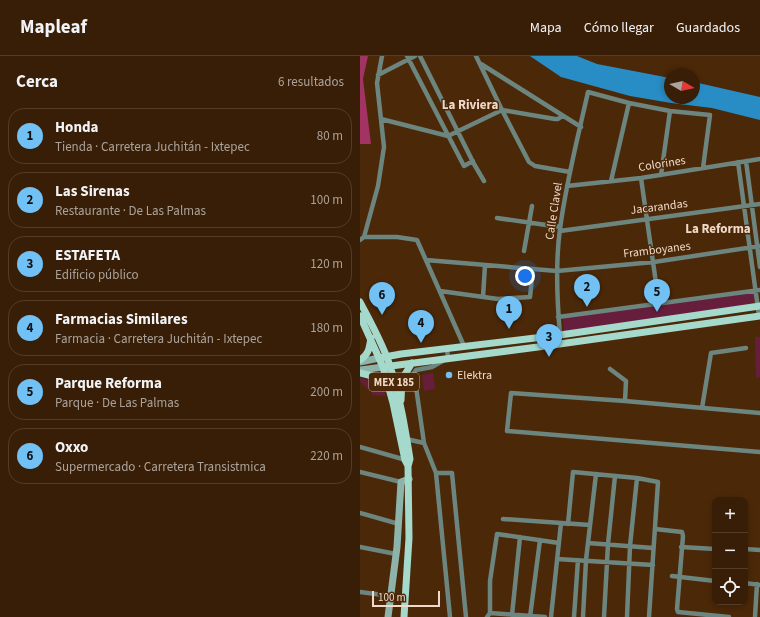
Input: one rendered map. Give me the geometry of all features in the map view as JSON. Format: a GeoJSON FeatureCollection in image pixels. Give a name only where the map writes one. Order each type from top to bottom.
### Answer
{"type":"FeatureCollection","features":[{"type":"Feature","properties":{"kind":"main road","name":"MEX 185"},"geometry":{"type":"LineString","coordinates":[[360,302],[378,340],[401,406],[408,462],[410,498],[404,617]]}},
{"type":"Feature","properties":{"kind":"main road","name":"MEX 185"},"geometry":{"type":"LineString","coordinates":[[383,357],[560,335],[759,307]]}},
{"type":"Feature","properties":{"kind":"main road","name":"MEX 185"},"geometry":{"type":"LineString","coordinates":[[360,316],[383,357]]}},
{"type":"Feature","properties":{"kind":"main road","name":"MEX 185"},"geometry":{"type":"LineString","coordinates":[[386,366],[538,347],[760,316]]}},
{"type":"Feature","properties":{"kind":"main road"},"geometry":{"type":"LineString","coordinates":[[360,361],[369,351],[371,338]]}},
{"type":"Feature","properties":{"kind":"main road"},"geometry":{"type":"LineString","coordinates":[[378,340],[390,351],[410,353]]}},
{"type":"Feature","properties":{"kind":"main road"},"geometry":{"type":"LineString","coordinates":[[401,406],[402,379],[412,363]]}},
{"type":"Feature","properties":{"kind":"main road","name":"MEX 185"},"geometry":{"type":"LineString","coordinates":[[386,366],[388,386],[404,439]]}},
{"type":"Feature","properties":{"kind":"main road"},"geometry":{"type":"LineString","coordinates":[[360,371],[380,378],[388,386]]}},
{"type":"Feature","properties":{"kind":"street"},"geometry":{"type":"LineString","coordinates":[[362,239],[366,232],[378,186],[384,147],[377,83],[382,56]]}},
{"type":"Feature","properties":{"kind":"street"},"geometry":{"type":"LineString","coordinates":[[378,75],[408,58],[415,56]]}},
{"type":"Feature","properties":{"kind":"street"},"geometry":{"type":"LineString","coordinates":[[420,56],[484,181]]}},
{"type":"Feature","properties":{"kind":"street"},"geometry":{"type":"LineString","coordinates":[[476,56],[529,162],[535,166],[570,172]]}},
{"type":"Feature","properties":{"kind":"street"},"geometry":{"type":"LineString","coordinates":[[408,58],[464,166],[473,161]]}},
{"type":"Feature","properties":{"kind":"street"},"geometry":{"type":"LineString","coordinates":[[481,64],[581,127]]}},
{"type":"Feature","properties":{"kind":"street","name":"Calle Clavel"},"geometry":{"type":"LineString","coordinates":[[560,335],[557,271],[560,228],[570,172],[588,92],[629,103]]}},
{"type":"Feature","properties":{"kind":"street"},"geometry":{"type":"LineString","coordinates":[[611,180],[629,103],[670,111],[710,115],[703,168]]}},
{"type":"Feature","properties":{"kind":"street"},"geometry":{"type":"LineString","coordinates":[[381,119],[448,136],[502,110],[556,119],[562,116]]}},
{"type":"Feature","properties":{"kind":"street"},"geometry":{"type":"LineString","coordinates":[[661,175],[670,111]]}},
{"type":"Feature","properties":{"kind":"street","name":"Colorines"},"geometry":{"type":"LineString","coordinates":[[568,186],[611,180],[641,178],[760,159]]}},
{"type":"Feature","properties":{"kind":"street"},"geometry":{"type":"LineString","coordinates":[[746,161],[759,246],[760,268]]}},
{"type":"Feature","properties":{"kind":"street"},"geometry":{"type":"LineString","coordinates":[[738,162],[749,247],[758,290],[760,316]]}},
{"type":"Feature","properties":{"kind":"street"},"geometry":{"type":"LineString","coordinates":[[641,178],[659,304]]}},
{"type":"Feature","properties":{"kind":"street","name":"Jacarandas"},"geometry":{"type":"LineString","coordinates":[[497,218],[560,228],[760,204]]}},
{"type":"Feature","properties":{"kind":"street"},"geometry":{"type":"LineString","coordinates":[[524,251],[532,206]]}},
{"type":"Feature","properties":{"kind":"street"},"geometry":{"type":"LineString","coordinates":[[362,239],[397,237],[416,239],[464,346]]}},
{"type":"Feature","properties":{"kind":"street","name":"Framboyanes"},"geometry":{"type":"LineString","coordinates":[[426,260],[557,271],[654,262],[759,246]]}},
{"type":"Feature","properties":{"kind":"street"},"geometry":{"type":"LineString","coordinates":[[483,297],[485,265]]}},
{"type":"Feature","properties":{"kind":"street"},"geometry":{"type":"LineString","coordinates":[[440,291],[498,299],[530,298],[533,269]]}},
{"type":"Feature","properties":{"kind":"street"},"geometry":{"type":"LineString","coordinates":[[558,317],[758,290]]}},
{"type":"Feature","properties":{"kind":"street"},"geometry":{"type":"LineString","coordinates":[[702,408],[711,353],[746,348]]}},
{"type":"Feature","properties":{"kind":"street"},"geometry":{"type":"LineString","coordinates":[[447,349],[448,358],[432,367],[416,370],[414,373],[424,443],[436,473],[450,617]]}},
{"type":"Feature","properties":{"kind":"street"},"geometry":{"type":"LineString","coordinates":[[360,361],[383,357]]}},
{"type":"Feature","properties":{"kind":"street"},"geometry":{"type":"LineString","coordinates":[[360,371],[386,366]]}},
{"type":"Feature","properties":{"kind":"street"},"geometry":{"type":"LineString","coordinates":[[610,369],[626,381],[625,401]]}},
{"type":"Feature","properties":{"kind":"street"},"geometry":{"type":"LineString","coordinates":[[760,413],[510,393],[507,431],[760,452]]}},
{"type":"Feature","properties":{"kind":"street"},"geometry":{"type":"LineString","coordinates":[[404,439],[424,443]]}},
{"type":"Feature","properties":{"kind":"street"},"geometry":{"type":"LineString","coordinates":[[360,446],[408,462]]}},
{"type":"Feature","properties":{"kind":"street"},"geometry":{"type":"LineString","coordinates":[[360,472],[401,482],[409,479]]}},
{"type":"Feature","properties":{"kind":"street"},"geometry":{"type":"LineString","coordinates":[[568,524],[573,472],[637,478],[658,482],[649,617]]}},
{"type":"Feature","properties":{"kind":"street"},"geometry":{"type":"LineString","coordinates":[[436,473],[452,473],[466,617]]}},
{"type":"Feature","properties":{"kind":"street"},"geometry":{"type":"LineString","coordinates":[[582,617],[586,560],[596,474]]}},
{"type":"Feature","properties":{"kind":"street"},"geometry":{"type":"LineString","coordinates":[[604,617],[614,476]]}},
{"type":"Feature","properties":{"kind":"street"},"geometry":{"type":"LineString","coordinates":[[627,617],[630,546],[637,478]]}},
{"type":"Feature","properties":{"kind":"street"},"geometry":{"type":"LineString","coordinates":[[388,617],[399,524],[401,482]]}},
{"type":"Feature","properties":{"kind":"street"},"geometry":{"type":"LineString","coordinates":[[360,513],[399,524]]}},
{"type":"Feature","properties":{"kind":"street"},"geometry":{"type":"LineString","coordinates":[[503,519],[590,525]]}},
{"type":"Feature","properties":{"kind":"street"},"geometry":{"type":"LineString","coordinates":[[551,617],[560,523]]}},
{"type":"Feature","properties":{"kind":"street"},"geometry":{"type":"LineString","coordinates":[[655,529],[682,532],[678,612],[728,617]]}},
{"type":"Feature","properties":{"kind":"street"},"geometry":{"type":"LineString","coordinates":[[545,617],[489,615],[490,581],[497,534],[559,543]]}},
{"type":"Feature","properties":{"kind":"street"},"geometry":{"type":"LineString","coordinates":[[512,615],[520,538]]}},
{"type":"Feature","properties":{"kind":"street"},"geometry":{"type":"LineString","coordinates":[[530,616],[540,540]]}},
{"type":"Feature","properties":{"kind":"street"},"geometry":{"type":"LineString","coordinates":[[588,542],[653,548]]}},
{"type":"Feature","properties":{"kind":"street"},"geometry":{"type":"LineString","coordinates":[[360,547],[396,554]]}},
{"type":"Feature","properties":{"kind":"street"},"geometry":{"type":"LineString","coordinates":[[682,547],[712,549]]}},
{"type":"Feature","properties":{"kind":"street"},"geometry":{"type":"LineString","coordinates":[[748,549],[760,550]]}},
{"type":"Feature","properties":{"kind":"street"},"geometry":{"type":"LineString","coordinates":[[557,559],[653,565]]}},
{"type":"Feature","properties":{"kind":"street"},"geometry":{"type":"LineString","coordinates":[[574,617],[578,560]]}},
{"type":"Feature","properties":{"kind":"street"},"geometry":{"type":"LineString","coordinates":[[672,576],[712,581]]}},
{"type":"Feature","properties":{"kind":"street"},"geometry":{"type":"LineString","coordinates":[[748,583],[759,585],[755,617]]}},
{"type":"Feature","properties":{"kind":"street"},"geometry":{"type":"LineString","coordinates":[[360,592],[391,596]]}},
{"type":"Feature","properties":{"kind":"shaded area"},"geometry":{"type":"Polygon","coordinates":[[[360,56],[368,56],[363,79],[371,144],[360,144],[360,56]]]}},
{"type":"Feature","properties":{"kind":"shaded area"},"geometry":{"type":"Polygon","coordinates":[[[754,293],[754,304],[564,332],[563,318],[754,293]]]}},
{"type":"Feature","properties":{"kind":"shaded area"},"geometry":{"type":"Polygon","coordinates":[[[755,337],[760,337],[760,377],[756,378],[755,337]]]}},
{"type":"Feature","properties":{"kind":"shaded area"},"geometry":{"type":"Polygon","coordinates":[[[433,373],[435,389],[424,391],[422,375],[433,373]]]}},
{"type":"Feature","properties":{"kind":"shaded area"},"geometry":{"type":"Polygon","coordinates":[[[360,378],[381,384],[386,396],[372,395],[372,393],[360,381],[360,378]]]}},
{"type":"Feature","properties":{"kind":"water"},"geometry":{"type":"Polygon","coordinates":[[[530,56],[577,56],[597,64],[664,77],[664,102],[630,96],[561,77],[530,56]]]}},
{"type":"Feature","properties":{"kind":"water"},"geometry":{"type":"Polygon","coordinates":[[[700,83],[760,97],[760,120],[712,108],[679,104],[700,104],[700,83]]]}},
{"type":"Feature","properties":{"kind":"place","name":"Las Sirenas"},"geometry":{"type":"Point","coordinates":[587,307]}},
{"type":"Feature","properties":{"kind":"place","name":"Parque Reforma"},"geometry":{"type":"Point","coordinates":[657,312]}},
{"type":"Feature","properties":{"kind":"place","name":"Oxxo"},"geometry":{"type":"Point","coordinates":[382,315]}},
{"type":"Feature","properties":{"kind":"place","name":"Honda"},"geometry":{"type":"Point","coordinates":[509,329]}},
{"type":"Feature","properties":{"kind":"place","name":"Farmacias Similares"},"geometry":{"type":"Point","coordinates":[421,343]}},
{"type":"Feature","properties":{"kind":"place","name":"ESTAFETA"},"geometry":{"type":"Point","coordinates":[549,357]}},
{"type":"Feature","properties":{"kind":"place","name":"Elektra"},"geometry":{"type":"Point","coordinates":[449,375]}},
{"type":"Feature","properties":{"kind":"district","name":"La Riviera"},"geometry":{"type":"Point","coordinates":[470,105]}},
{"type":"Feature","properties":{"kind":"district","name":"La Reforma"},"geometry":{"type":"Point","coordinates":[718,229]}}]}
